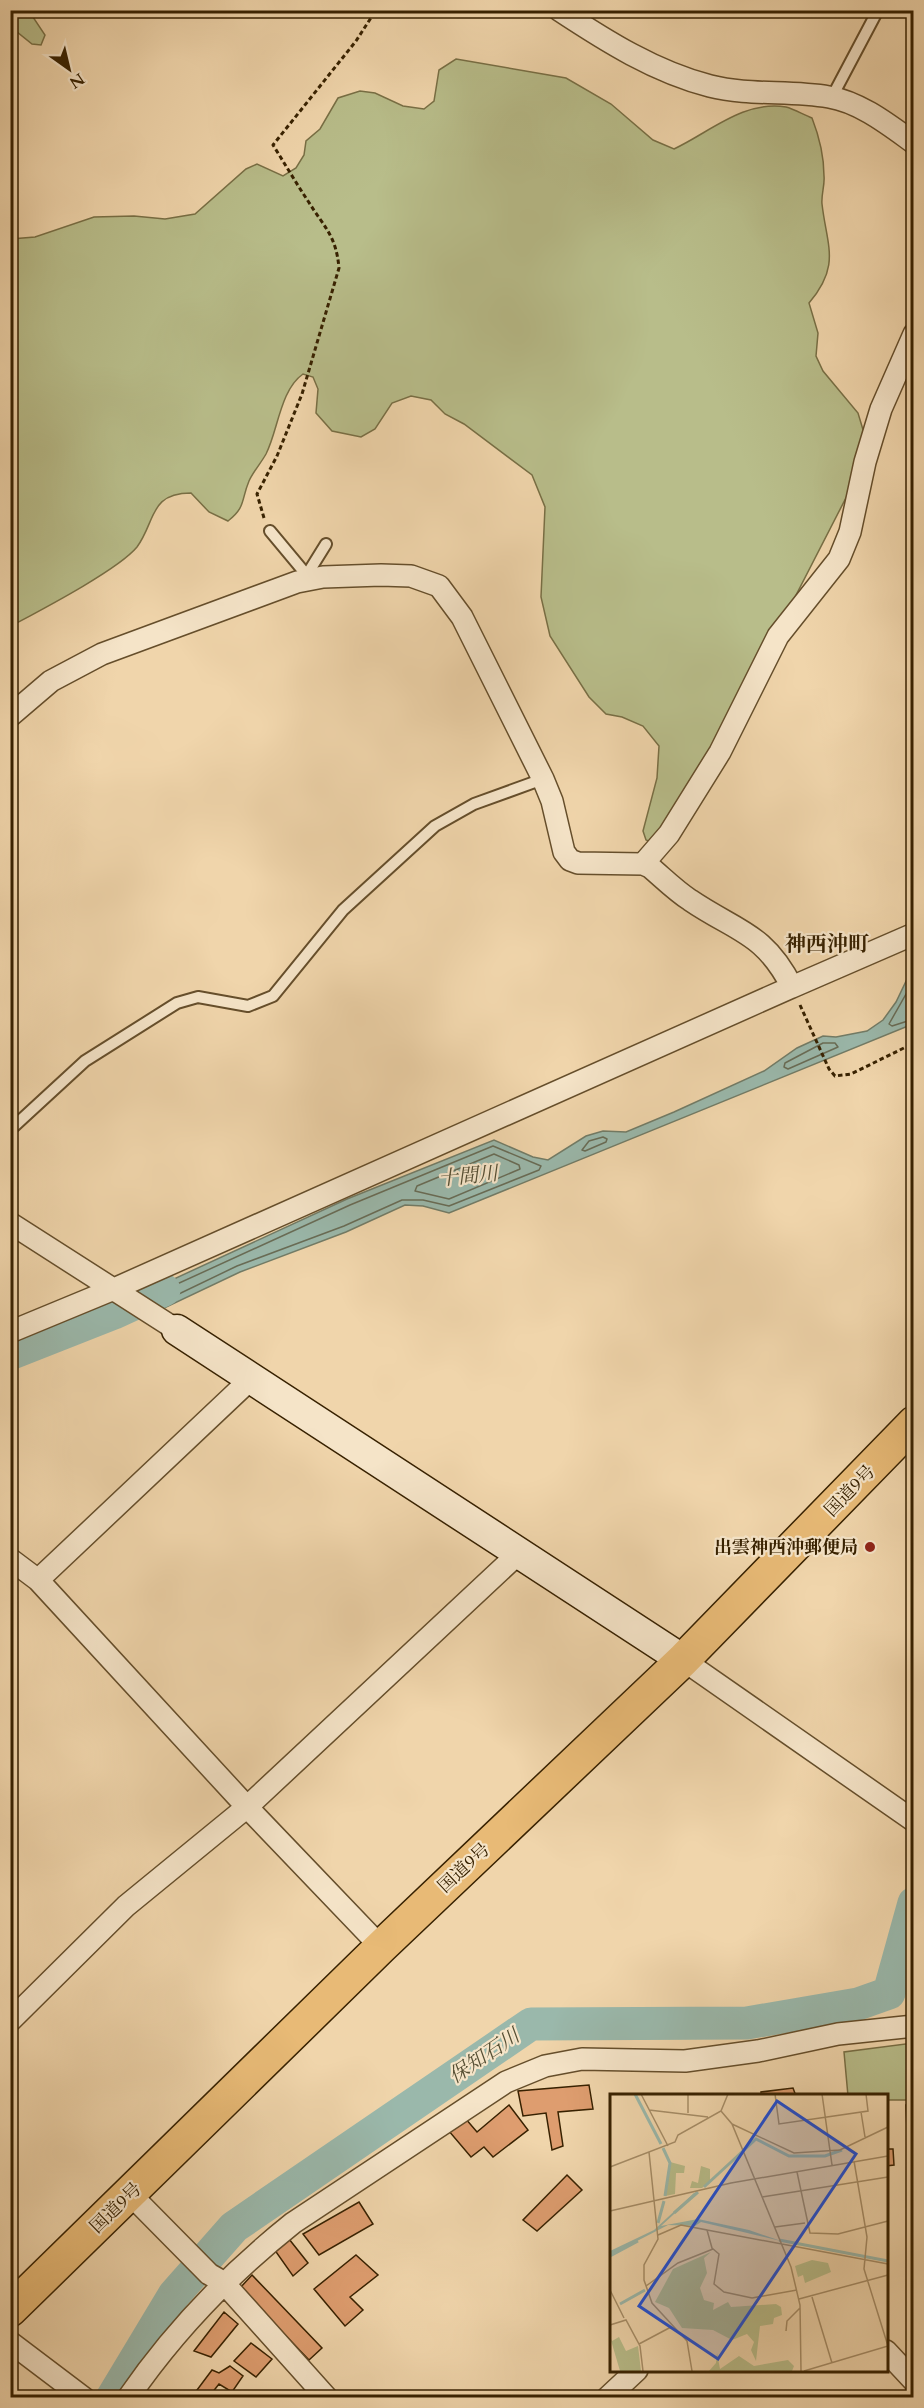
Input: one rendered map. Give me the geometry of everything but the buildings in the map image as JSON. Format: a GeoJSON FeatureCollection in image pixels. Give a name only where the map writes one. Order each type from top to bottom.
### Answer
{"type":"FeatureCollection","features":[{"type":"Feature","properties":{"kind":"highway","name":"国道9号"},"geometry":{"type":"LineString","coordinates":[[10,2310],[381,1947],[683,1660],[914,1423]]}},
{"type":"Feature","properties":{"kind":"street"},"geometry":{"type":"LineString","coordinates":[[559,10],[644,61],[684,78],[712,86],[748,92],[832,97],[861,109],[914,143]]}},
{"type":"Feature","properties":{"kind":"street"},"geometry":{"type":"LineString","coordinates":[[643,864],[669,834],[720,752],[778,636],[839,559],[850,532],[865,462],[881,409],[914,334]]}},
{"type":"Feature","properties":{"kind":"street"},"geometry":{"type":"LineString","coordinates":[[10,716],[51,681],[102,654],[309,576],[381,574],[411,576],[439,586],[462,617],[543,779],[552,801],[564,852],[570,860],[578,863],[643,864],[689,900],[760,942],[772,953],[795,994]]}},
{"type":"Feature","properties":{"kind":"street"},"geometry":{"type":"LineString","coordinates":[[10,1332],[118,1291],[795,994],[914,934]]}},
{"type":"Feature","properties":{"kind":"street"},"geometry":{"type":"LineString","coordinates":[[10,1223],[253,1377],[520,1552],[683,1660],[914,1821]]}},
{"type":"Feature","properties":{"kind":"street"},"geometry":{"type":"LineString","coordinates":[[38,1580],[253,1377]]}},
{"type":"Feature","properties":{"kind":"street"},"geometry":{"type":"LineString","coordinates":[[10,2021],[126,1906],[247,1807],[520,1552]]}},
{"type":"Feature","properties":{"kind":"street"},"geometry":{"type":"LineString","coordinates":[[10,1559],[38,1580],[247,1807],[381,1947]]}},
{"type":"Feature","properties":{"kind":"street"},"geometry":{"type":"LineString","coordinates":[[128,2397],[156,2356],[223,2282],[292,2223],[506,2082],[545,2066],[582,2059],[685,2061],[758,2051],[838,2034],[914,2026]]}},
{"type":"Feature","properties":{"kind":"street"},"geometry":{"type":"LineString","coordinates":[[130,2194],[209,2274],[223,2282],[327,2397]]}},
{"type":"Feature","properties":{"kind":"street"},"geometry":{"type":"LineString","coordinates":[[10,2342],[84,2397]]}},
{"type":"Feature","properties":{"kind":"street"},"geometry":{"type":"LineString","coordinates":[[888,2353],[914,2381]]}},
{"type":"Feature","properties":{"kind":"street"},"geometry":{"type":"LineString","coordinates":[[607,2397],[635,2372]]}},
{"type":"Feature","properties":{"kind":"lane"},"geometry":{"type":"LineString","coordinates":[[832,97],[878,10]]}},
{"type":"Feature","properties":{"kind":"lane"},"geometry":{"type":"LineString","coordinates":[[270,531],[309,576],[326,544]]}},
{"type":"Feature","properties":{"kind":"lane"},"geometry":{"type":"LineString","coordinates":[[10,1130],[85,1061],[177,1003],[198,997],[248,1006],[273,996],[343,910],[435,826],[474,804],[543,779]]}},
{"type":"Feature","properties":{"kind":"path"},"geometry":{"type":"LineString","coordinates":[[270,531],[257,494],[277,456],[302,394],[339,268],[338,252],[328,227],[309,204],[273,145],[356,41],[376,10]]}},
{"type":"Feature","properties":{"kind":"path"},"geometry":{"type":"LineString","coordinates":[[795,994],[829,1069],[836,1076],[851,1074],[914,1043]]}},
{"type":"Feature","properties":{"kind":"green space"},"geometry":{"type":"Polygon","coordinates":[[[10,11],[29,11],[45,35],[41,45],[32,44],[11,27],[10,11]]]}},
{"type":"Feature","properties":{"kind":"green space"},"geometry":{"type":"Polygon","coordinates":[[[456,59],[566,78],[611,104],[653,140],[674,149],[728,119],[756,108],[771,106],[786,107],[812,118],[819,139],[824,169],[822,204],[829,255],[825,278],[809,303],[818,333],[816,356],[823,371],[858,413],[864,433],[851,488],[714,755],[651,842],[646,840],[643,831],[657,778],[659,746],[643,726],[622,717],[606,714],[589,697],[550,636],[541,597],[545,507],[532,475],[464,424],[445,414],[431,400],[411,396],[392,403],[375,429],[361,437],[332,431],[316,413],[318,389],[313,377],[303,374],[295,381],[284,400],[270,445],[249,481],[238,512],[234,516],[228,521],[209,512],[191,493],[177,494],[168,498],[155,510],[137,547],[127,556],[77,590],[11,626],[11,239],[35,237],[94,217],[134,216],[165,219],[195,214],[246,169],[257,164],[283,176],[296,168],[304,155],[306,141],[320,129],[338,98],[360,91],[375,93],[403,106],[424,109],[434,101],[439,70],[456,59]]]}},
{"type":"Feature","properties":{"kind":"green space"},"geometry":{"type":"Polygon","coordinates":[[[913,2043],[913,2100],[888,2100],[888,2094],[848,2094],[844,2052],[913,2043]]]}},
{"type":"Feature","properties":{"kind":"water"},"geometry":{"type":"Polygon","coordinates":[[[913,954],[913,1024],[449,1213],[423,1206],[405,1205],[346,1232],[240,1272],[158,1311],[135,1297],[347,1199],[494,1140],[533,1157],[548,1160],[586,1136],[603,1131],[626,1132],[674,1112],[764,1071],[797,1048],[823,1036],[836,1037],[867,1031],[883,1020],[896,1002],[908,977],[913,954]]]}},
{"type":"Feature","properties":{"kind":"waterway","name":"十間川"},"geometry":{"type":"LineString","coordinates":[[10,1354],[114,1313],[164,1290]]}},
{"type":"Feature","properties":{"kind":"waterway","name":"保知石川"},"geometry":{"type":"LineString","coordinates":[[112,2398],[174,2295],[234,2227],[531,2024],[747,2023],[858,2004],[889,1993],[914,1903]]}},
{"type":"Feature","properties":{"kind":"place","name":"出雲神西沖郵便局"},"geometry":{"type":"Point","coordinates":[870,1547]}},
{"type":"Feature","properties":{"kind":"district","name":"神西沖町"},"geometry":{"type":"Point","coordinates":[827,944]}}]}
